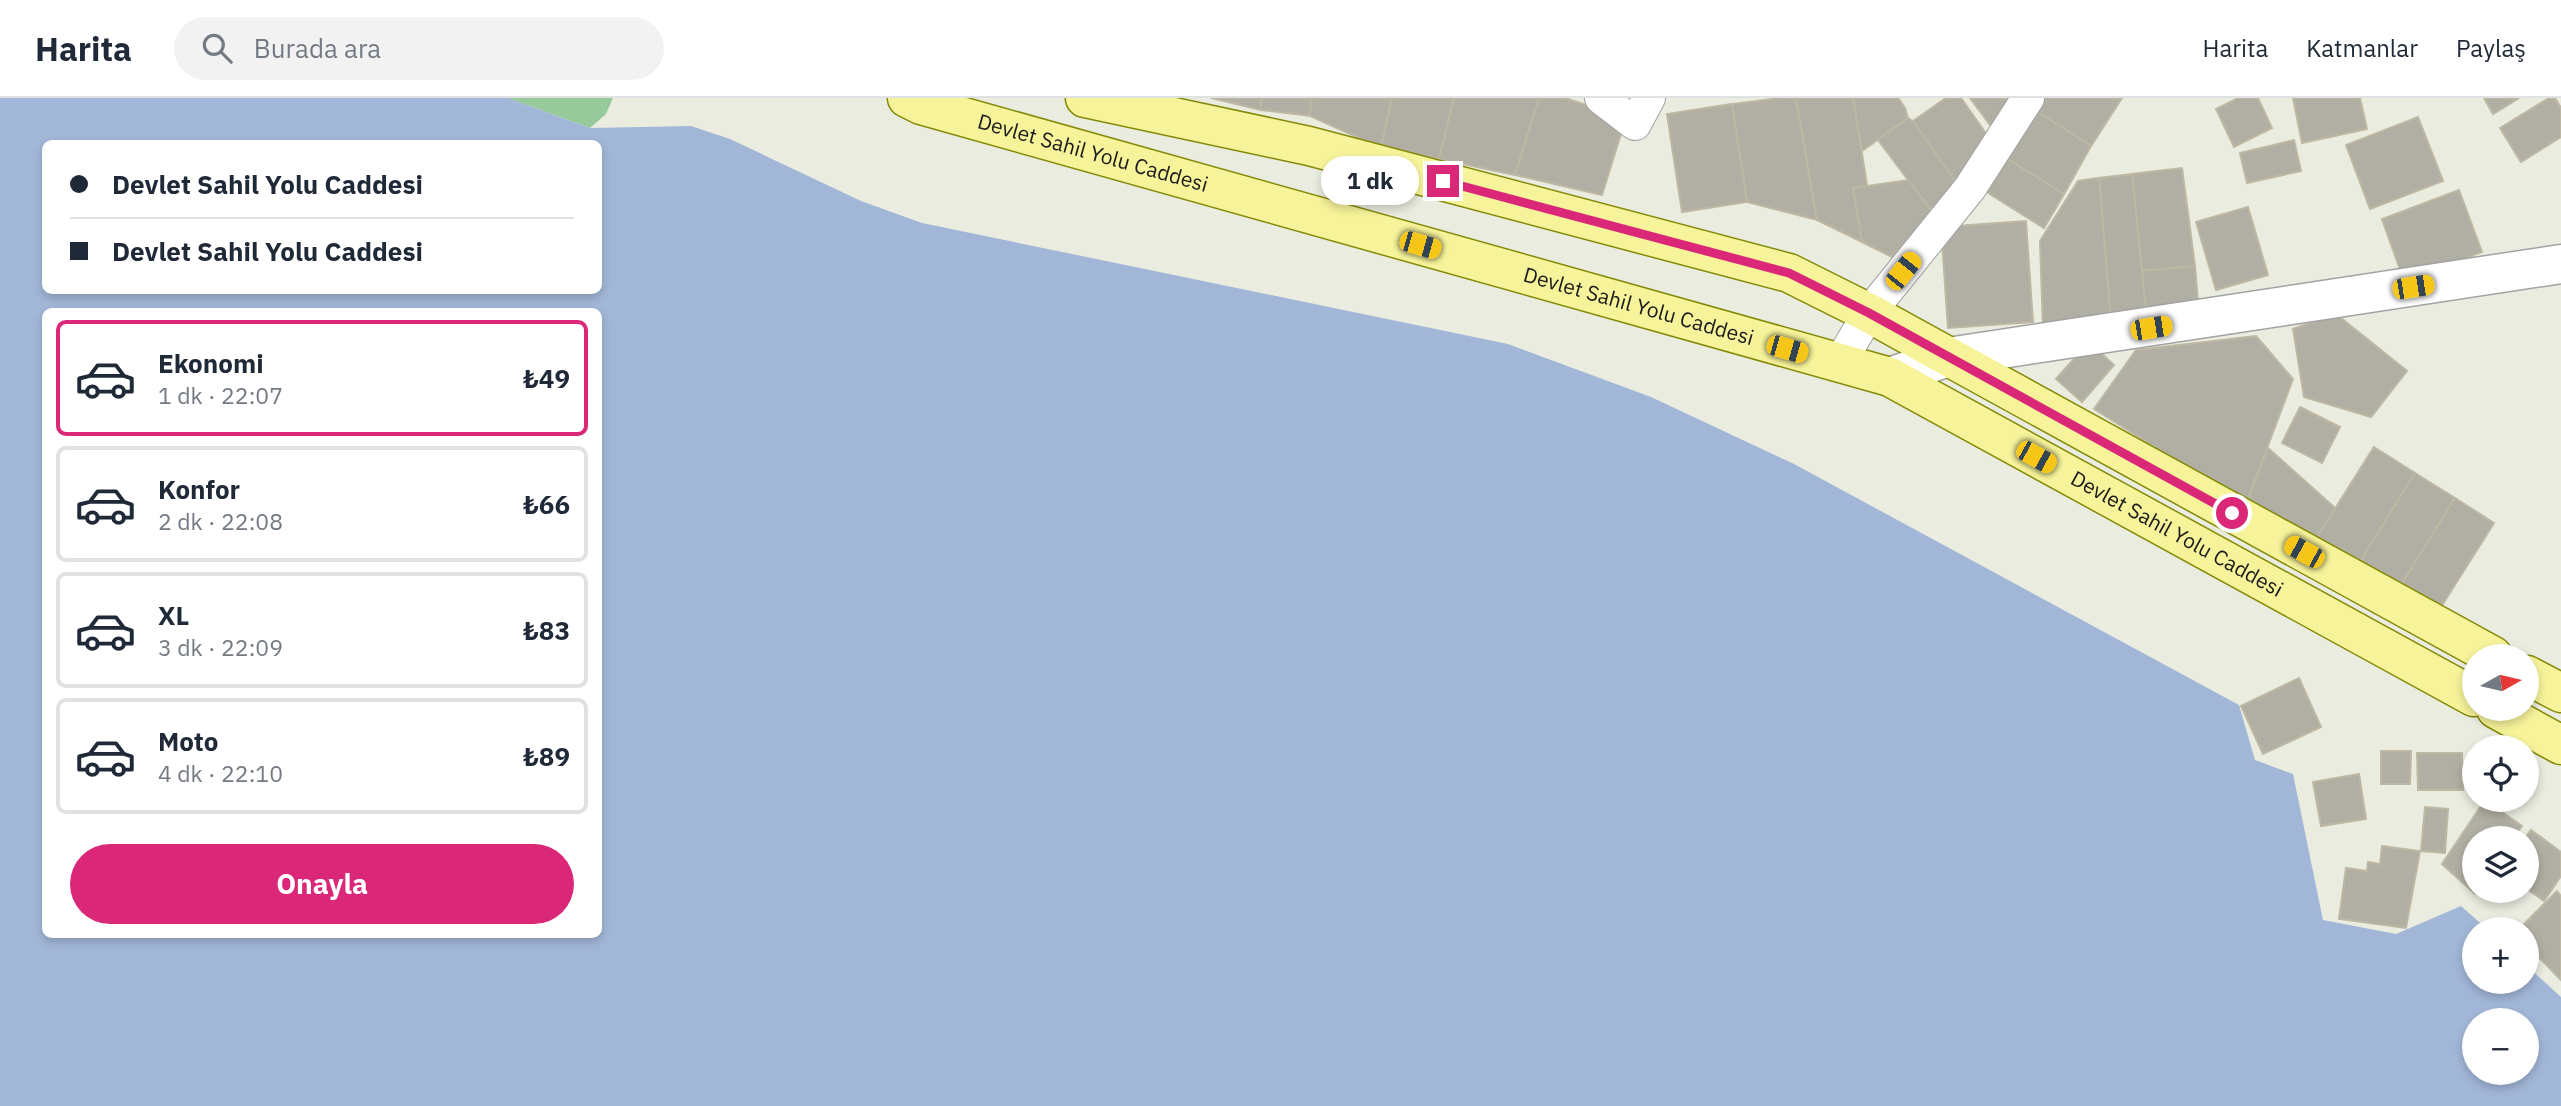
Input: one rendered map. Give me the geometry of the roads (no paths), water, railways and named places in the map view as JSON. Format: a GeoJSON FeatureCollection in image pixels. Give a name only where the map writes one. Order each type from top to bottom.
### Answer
{"type":"FeatureCollection","features":[{"type":"Feature","properties":{"kind":"main road","name":"Devlet Sahil Yolu Caddesi"},"geometry":{"type":"LineString","coordinates":[[907,98],[1890,377],[2462,690]]}},
{"type":"Feature","properties":{"kind":"main road"},"geometry":{"type":"LineString","coordinates":[[1084,98],[1309,146],[1789,273],[1869,313],[2471,644]]}},
{"type":"Feature","properties":{"kind":"main road"},"geometry":{"type":"LineString","coordinates":[[2539,681],[2561,693]]}},
{"type":"Feature","properties":{"kind":"main road"},"geometry":{"type":"LineString","coordinates":[[2518,721],[2561,745]]}},
{"type":"Feature","properties":{"kind":"street"},"geometry":{"type":"LineString","coordinates":[[1601,98],[1635,124],[1649,98]]}},
{"type":"Feature","properties":{"kind":"street"},"geometry":{"type":"LineString","coordinates":[[1839,363],[1869,313],[1970,188],[2028,98]]}},
{"type":"Feature","properties":{"kind":"street"},"geometry":{"type":"LineString","coordinates":[[1890,377],[1948,357],[2561,264]]}},
{"type":"Feature","properties":{"kind":"water"},"geometry":{"type":"Polygon","coordinates":[[[0,98],[508,98],[590,128],[691,126],[730,139],[861,201],[922,223],[1508,344],[1651,397],[1794,464],[2239,705],[2255,760],[2293,774],[2323,920],[2396,934],[2461,906],[2473,917],[2462,917],[2462,994],[2539,994],[2539,977],[2561,997],[2561,1106],[0,1106],[0,98]]]}}]}
